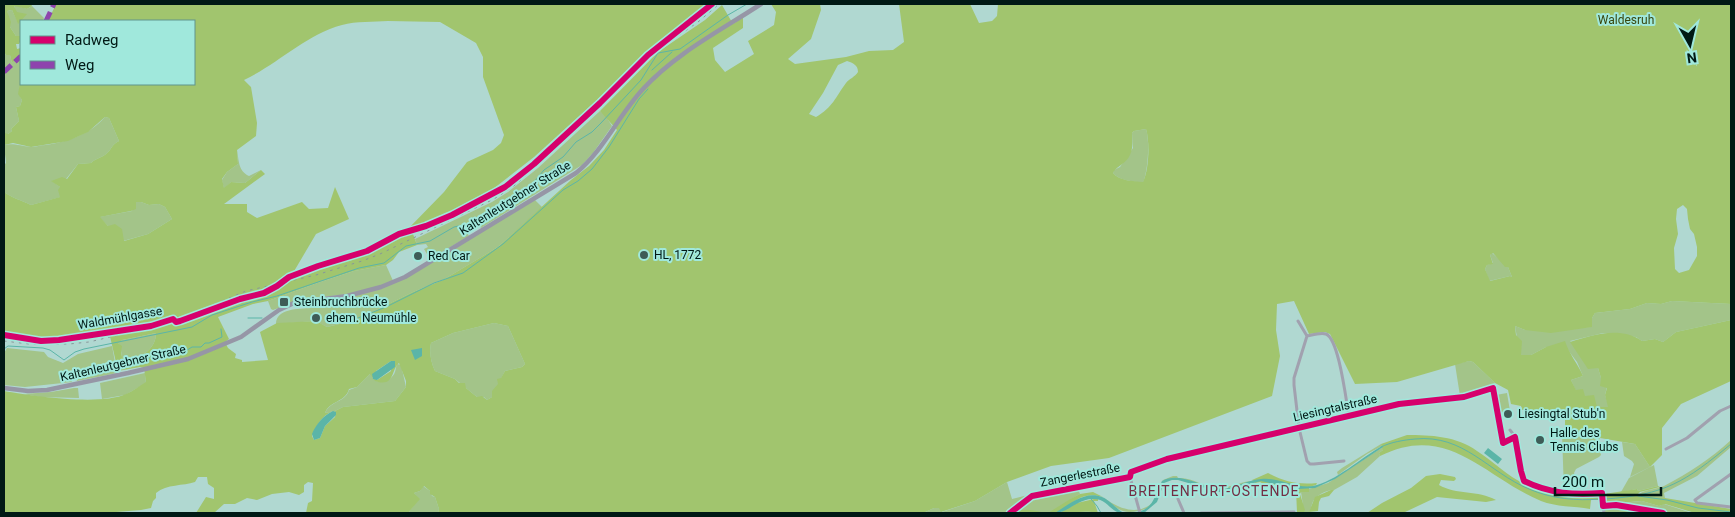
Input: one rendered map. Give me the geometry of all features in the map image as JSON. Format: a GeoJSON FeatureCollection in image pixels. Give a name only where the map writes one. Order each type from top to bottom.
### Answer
{"type":"FeatureCollection","features":[{"type":"Feature","properties":{"kind":"main road","name":"Kaltenleutgebner Straße"},"geometry":{"type":"LineString","coordinates":[[4,388],[28,391],[47,390],[178,362],[236,340],[279,310],[290,305],[306,300],[347,296],[377,288],[405,277],[582,168],[595,155],[637,96],[653,79],[683,54],[760,4]]}},
{"type":"Feature","properties":{"kind":"street"},"geometry":{"type":"LineString","coordinates":[[1298,320],[1307,336],[1294,378],[1299,428],[1308,461],[1310,464],[1344,461]]}},
{"type":"Feature","properties":{"kind":"street"},"geometry":{"type":"LineString","coordinates":[[1307,336],[1324,333],[1330,337],[1342,368],[1350,416]]}},
{"type":"Feature","properties":{"kind":"street","name":"Liesingtalstraße"},"geometry":{"type":"LineString","coordinates":[[1130,477],[1131,472],[1137,469],[1167,459],[1399,404],[1464,397],[1492,388],[1504,446]]}},
{"type":"Feature","properties":{"kind":"street"},"geometry":{"type":"LineString","coordinates":[[1666,449],[1687,438],[1720,411],[1731,406]]}},
{"type":"Feature","properties":{"kind":"street"},"geometry":{"type":"LineString","coordinates":[[1510,430],[1515,436],[1524,481],[1558,492],[1579,494],[1602,493],[1604,513]]}},
{"type":"Feature","properties":{"kind":"street"},"geometry":{"type":"LineString","coordinates":[[1731,474],[1695,500],[1697,503],[1731,507]]}},
{"type":"Feature","properties":{"kind":"street"},"geometry":{"type":"LineString","coordinates":[[1130,477],[1140,511]]}},
{"type":"Feature","properties":{"kind":"street","name":"Zangerlestraße"},"geometry":{"type":"LineString","coordinates":[[1030,497],[1130,477]]}},
{"type":"Feature","properties":{"kind":"street"},"geometry":{"type":"LineString","coordinates":[[1178,499],[1184,513]]}},
{"type":"Feature","properties":{"kind":"street"},"geometry":{"type":"LineString","coordinates":[[1201,513],[1294,512]]}},
{"type":"Feature","properties":{"kind":"shaded area"},"geometry":{"type":"Polygon","coordinates":[[[14,5],[27,9],[32,6],[44,18],[43,20],[20,20],[20,34],[16,36],[10,27],[7,11],[12,10],[18,23],[14,5]]]}},
{"type":"Feature","properties":{"kind":"shaded area"},"geometry":{"type":"Polygon","coordinates":[[[4,52],[6,55],[10,55],[12,63],[20,54],[19,94],[22,100],[20,106],[16,107],[19,121],[11,129],[12,131],[4,137],[4,52]]]}},
{"type":"Feature","properties":{"kind":"shaded area"},"geometry":{"type":"Polygon","coordinates":[[[600,111],[612,126],[582,165],[481,228],[479,225],[468,229],[466,226],[464,228],[469,236],[430,259],[424,249],[428,247],[426,244],[417,245],[415,239],[492,202],[508,192],[538,168],[600,111]]]}},
{"type":"Feature","properties":{"kind":"shaded area"},"geometry":{"type":"Polygon","coordinates":[[[105,117],[109,118],[119,141],[114,144],[109,152],[91,163],[78,164],[66,179],[52,181],[60,187],[61,197],[31,205],[4,192],[4,165],[6,163],[4,145],[14,144],[33,147],[63,141],[85,133],[105,117]]]}},
{"type":"Feature","properties":{"kind":"shaded area"},"geometry":{"type":"Polygon","coordinates":[[[1146,129],[1148,156],[1143,183],[1119,178],[1113,173],[1114,170],[1120,167],[1133,148],[1132,133],[1146,129]]]}},
{"type":"Feature","properties":{"kind":"shaded area"},"geometry":{"type":"Polygon","coordinates":[[[237,150],[240,165],[245,174],[249,176],[261,170],[245,183],[231,182],[224,189],[222,180],[227,172],[238,164],[237,150]]]}},
{"type":"Feature","properties":{"kind":"shaded area"},"geometry":{"type":"Polygon","coordinates":[[[535,200],[542,207],[498,247],[443,280],[413,292],[356,320],[327,327],[315,321],[276,324],[280,315],[289,310],[311,308],[313,305],[336,302],[337,304],[346,302],[348,308],[352,307],[349,294],[304,299],[273,310],[268,301],[354,271],[386,265],[394,283],[535,200]]]}},
{"type":"Feature","properties":{"kind":"shaded area"},"geometry":{"type":"Polygon","coordinates":[[[135,202],[149,205],[159,204],[165,207],[172,219],[148,234],[123,241],[99,217],[132,211],[135,202]]]}},
{"type":"Feature","properties":{"kind":"shaded area"},"geometry":{"type":"Polygon","coordinates":[[[1492,253],[1508,267],[1512,277],[1489,281],[1485,269],[1487,265],[1493,263],[1490,255],[1492,253]]]}},
{"type":"Feature","properties":{"kind":"shaded area"},"geometry":{"type":"Polygon","coordinates":[[[1672,301],[1731,304],[1731,320],[1676,332],[1663,342],[1655,339],[1642,341],[1636,337],[1603,333],[1570,341],[1598,368],[1601,378],[1607,387],[1605,395],[1609,407],[1597,407],[1576,391],[1571,380],[1583,376],[1577,362],[1568,350],[1546,347],[1531,355],[1520,355],[1515,326],[1525,330],[1591,327],[1592,318],[1595,313],[1630,309],[1647,303],[1661,304],[1672,301]]]}},
{"type":"Feature","properties":{"kind":"shaded area"},"geometry":{"type":"Polygon","coordinates":[[[494,323],[508,326],[525,364],[522,367],[505,371],[492,397],[487,400],[484,397],[477,397],[455,379],[435,371],[432,365],[430,346],[431,343],[453,333],[494,323]]]}},
{"type":"Feature","properties":{"kind":"shaded area"},"geometry":{"type":"Polygon","coordinates":[[[156,333],[154,343],[144,354],[129,360],[122,357],[120,345],[117,342],[156,333]]]}},
{"type":"Feature","properties":{"kind":"shaded area"},"geometry":{"type":"Polygon","coordinates":[[[112,346],[117,373],[77,381],[74,370],[68,371],[72,382],[25,387],[4,385],[4,353],[7,348],[44,352],[48,357],[63,363],[78,354],[112,346]]]}},
{"type":"Feature","properties":{"kind":"shaded area"},"geometry":{"type":"Polygon","coordinates":[[[422,348],[422,356],[415,360],[411,350],[422,348]]]}},
{"type":"Feature","properties":{"kind":"shaded area"},"geometry":{"type":"Polygon","coordinates":[[[391,361],[395,361],[395,367],[377,380],[373,379],[372,374],[391,361]]]}},
{"type":"Feature","properties":{"kind":"shaded area"},"geometry":{"type":"Polygon","coordinates":[[[1473,362],[1495,383],[1460,396],[1455,364],[1473,362]]]}},
{"type":"Feature","properties":{"kind":"shaded area"},"geometry":{"type":"Polygon","coordinates":[[[397,364],[401,365],[406,387],[395,401],[343,407],[325,413],[330,406],[345,397],[349,390],[357,387],[371,373],[372,377],[378,382],[390,379],[395,372],[397,364]]]}},
{"type":"Feature","properties":{"kind":"shaded area"},"geometry":{"type":"Polygon","coordinates":[[[145,373],[146,383],[125,395],[102,399],[100,383],[145,373]]]}},
{"type":"Feature","properties":{"kind":"shaded area"},"geometry":{"type":"Polygon","coordinates":[[[78,388],[79,398],[40,397],[23,394],[51,392],[78,388]]]}},
{"type":"Feature","properties":{"kind":"shaded area"},"geometry":{"type":"Polygon","coordinates":[[[1507,393],[1510,411],[1499,413],[1496,395],[1507,393]]]}},
{"type":"Feature","properties":{"kind":"shaded area"},"geometry":{"type":"Polygon","coordinates":[[[333,411],[336,412],[336,415],[325,426],[320,438],[314,440],[312,434],[316,427],[323,418],[333,411]]]}},
{"type":"Feature","properties":{"kind":"shaded area"},"geometry":{"type":"Polygon","coordinates":[[[1562,433],[1600,438],[1598,445],[1601,455],[1576,469],[1574,473],[1577,481],[1572,487],[1576,492],[1599,491],[1577,493],[1564,492],[1562,433]]]}},
{"type":"Feature","properties":{"kind":"shaded area"},"geometry":{"type":"Polygon","coordinates":[[[1731,440],[1731,447],[1697,476],[1664,493],[1665,498],[1636,497],[1642,492],[1664,486],[1682,476],[1731,440]]]}},
{"type":"Feature","properties":{"kind":"shaded area"},"geometry":{"type":"Polygon","coordinates":[[[1622,442],[1635,444],[1650,467],[1630,477],[1634,464],[1624,456],[1622,442]]]}},
{"type":"Feature","properties":{"kind":"shaded area"},"geometry":{"type":"Polygon","coordinates":[[[1381,444],[1382,446],[1367,454],[1338,475],[1337,472],[1342,468],[1381,444]]]}},
{"type":"Feature","properties":{"kind":"shaded area"},"geometry":{"type":"Polygon","coordinates":[[[1382,446],[1335,479],[1315,488],[1298,489],[1261,481],[1219,492],[1172,480],[1164,483],[1157,502],[1144,513],[1127,514],[1120,513],[1101,500],[1088,499],[1064,511],[1055,513],[1077,499],[1089,495],[1105,498],[1124,513],[1141,511],[1150,505],[1162,481],[1174,478],[1181,478],[1220,489],[1261,479],[1300,486],[1313,486],[1330,480],[1382,446]]]}},
{"type":"Feature","properties":{"kind":"shaded area"},"geometry":{"type":"Polygon","coordinates":[[[1383,447],[1383,450],[1379,453],[1380,456],[1357,477],[1334,490],[1321,494],[1313,501],[1309,512],[1302,513],[1304,512],[1301,492],[1308,492],[1309,489],[1328,483],[1383,447]]]}},
{"type":"Feature","properties":{"kind":"shaded area"},"geometry":{"type":"Polygon","coordinates":[[[1488,448],[1502,459],[1498,464],[1484,453],[1488,448]]]}},
{"type":"Feature","properties":{"kind":"shaded area"},"geometry":{"type":"Polygon","coordinates":[[[1654,465],[1658,486],[1638,491],[1637,489],[1621,492],[1629,478],[1654,465]]]}},
{"type":"Feature","properties":{"kind":"shaded area"},"geometry":{"type":"Polygon","coordinates":[[[1177,476],[1178,478],[1188,479],[1217,488],[1253,481],[1232,488],[1219,489],[1211,488],[1179,479],[1162,481],[1177,476]]]}},
{"type":"Feature","properties":{"kind":"shaded area"},"geometry":{"type":"Polygon","coordinates":[[[1007,482],[1012,499],[1028,495],[1029,497],[1008,513],[923,513],[940,507],[942,512],[975,501],[1007,482]]]}},
{"type":"Feature","properties":{"kind":"shaded area"},"geometry":{"type":"Polygon","coordinates":[[[423,486],[435,497],[439,509],[438,513],[408,513],[419,499],[414,493],[420,491],[423,486]]]}},
{"type":"Feature","properties":{"kind":"shaded area"},"geometry":{"type":"Polygon","coordinates":[[[1078,489],[1080,494],[1048,513],[1019,511],[1012,513],[1030,499],[1078,489]]]}},
{"type":"Feature","properties":{"kind":"shaded area"},"geometry":{"type":"Polygon","coordinates":[[[1103,497],[1115,505],[1134,510],[1147,507],[1153,502],[1149,506],[1144,509],[1127,512],[1111,504],[1103,497]]]}},
{"type":"Feature","properties":{"kind":"shaded area"},"geometry":{"type":"Polygon","coordinates":[[[1642,501],[1659,506],[1664,504],[1692,513],[1666,513],[1615,504],[1642,501]]]}},
{"type":"Feature","properties":{"kind":"shaded area"},"geometry":{"type":"Polygon","coordinates":[[[1616,506],[1660,513],[1605,513],[1605,508],[1616,506]]]}},
{"type":"Feature","properties":{"kind":"green space"},"geometry":{"type":"Polygon","coordinates":[[[4,4],[31,4],[32,6],[27,9],[14,6],[17,12],[27,14],[18,24],[12,10],[7,11],[11,22],[10,27],[16,36],[20,34],[20,42],[16,44],[17,49],[20,48],[20,55],[12,63],[10,55],[6,55],[4,52],[4,4]]]}},
{"type":"Feature","properties":{"kind":"green space","name":"Waldesruh"},"geometry":{"type":"Polygon","coordinates":[[[56,4],[710,4],[664,39],[534,157],[478,200],[413,234],[417,245],[399,252],[386,265],[354,271],[218,317],[229,339],[225,342],[228,348],[236,354],[235,358],[242,360],[242,362],[268,360],[260,332],[277,323],[316,321],[327,327],[356,320],[413,292],[443,280],[498,247],[571,180],[589,166],[604,150],[617,130],[600,111],[658,52],[705,20],[722,5],[733,24],[743,17],[743,28],[713,48],[715,60],[725,72],[754,54],[748,41],[774,25],[776,12],[771,4],[820,4],[821,10],[811,39],[788,59],[795,64],[846,57],[869,51],[893,50],[904,42],[899,4],[970,4],[979,23],[992,21],[997,16],[998,4],[1731,4],[1731,304],[1672,301],[1661,304],[1647,303],[1630,309],[1595,313],[1592,318],[1592,327],[1551,333],[1525,330],[1515,326],[1516,335],[1522,341],[1521,355],[1531,355],[1546,347],[1565,341],[1583,376],[1571,380],[1576,390],[1583,389],[1585,396],[1594,395],[1597,407],[1608,407],[1605,395],[1607,388],[1600,386],[1601,378],[1598,368],[1588,369],[1570,342],[1606,333],[1616,333],[1634,336],[1642,341],[1655,339],[1663,342],[1676,332],[1731,320],[1731,381],[1681,404],[1662,428],[1662,455],[1650,467],[1635,444],[1565,432],[1565,417],[1547,417],[1547,410],[1522,410],[1521,406],[1511,404],[1508,390],[1495,383],[1473,362],[1469,361],[1397,382],[1355,384],[1330,334],[1325,332],[1309,334],[1294,301],[1277,304],[1276,330],[1280,356],[1272,396],[1109,458],[1051,466],[1007,482],[975,501],[941,512],[939,508],[934,508],[923,513],[438,513],[439,509],[435,497],[424,486],[420,491],[414,493],[420,499],[408,513],[306,513],[308,503],[312,501],[313,483],[308,482],[304,485],[304,492],[299,495],[289,492],[272,494],[257,500],[247,498],[235,504],[224,504],[214,513],[196,513],[206,497],[214,499],[214,488],[208,484],[207,477],[198,477],[195,482],[160,490],[156,493],[156,498],[151,508],[141,510],[104,513],[4,513],[4,391],[66,399],[100,399],[114,398],[126,394],[146,382],[144,368],[118,371],[109,332],[39,340],[4,333],[4,192],[31,205],[60,197],[58,190],[60,187],[51,181],[62,177],[67,179],[78,164],[91,163],[109,152],[114,144],[119,141],[109,118],[105,117],[88,132],[68,141],[31,147],[13,143],[4,145],[5,133],[8,134],[12,131],[11,129],[19,121],[16,107],[20,106],[22,100],[18,94],[20,83],[20,85],[195,85],[195,20],[48,20],[56,4]],[[359,22],[329,30],[244,80],[251,87],[257,123],[256,136],[237,150],[238,164],[227,172],[222,179],[224,188],[231,182],[245,183],[261,170],[265,174],[224,204],[247,204],[247,212],[257,218],[302,202],[309,209],[328,208],[335,187],[349,219],[316,234],[293,273],[295,276],[367,252],[387,243],[407,230],[444,192],[467,162],[493,150],[501,143],[504,135],[483,77],[483,57],[476,43],[440,22],[359,22]],[[847,61],[838,65],[809,114],[816,117],[830,106],[846,83],[858,72],[855,65],[847,61]],[[1146,129],[1132,133],[1130,155],[1113,173],[1123,179],[1143,182],[1147,170],[1148,156],[1146,129]],[[136,202],[136,209],[100,217],[108,226],[115,224],[122,229],[124,241],[148,234],[172,219],[165,207],[159,204],[149,205],[136,202]],[[1683,205],[1677,209],[1678,234],[1674,248],[1675,269],[1679,273],[1689,270],[1697,256],[1697,247],[1694,234],[1690,229],[1687,209],[1683,205]],[[1493,253],[1490,255],[1493,264],[1487,265],[1485,269],[1490,281],[1512,277],[1508,267],[1505,267],[1493,253]],[[494,323],[453,333],[431,343],[432,365],[435,371],[455,379],[459,383],[465,383],[466,388],[477,397],[482,396],[487,400],[492,397],[492,391],[498,384],[497,379],[501,378],[505,371],[522,367],[525,364],[508,326],[494,323]],[[156,333],[122,340],[118,343],[122,346],[122,357],[129,360],[139,357],[148,351],[154,343],[156,333]],[[391,361],[376,371],[377,380],[391,371],[391,361]],[[399,363],[392,377],[386,382],[375,381],[370,374],[357,387],[349,389],[345,397],[330,406],[325,413],[332,412],[326,415],[318,424],[312,436],[314,440],[320,438],[325,426],[335,417],[336,412],[334,411],[343,407],[395,401],[406,387],[406,381],[399,363]]]}},
{"type":"Feature","properties":{"kind":"green space"},"geometry":{"type":"Polygon","coordinates":[[[1407,435],[1434,436],[1461,442],[1477,451],[1512,477],[1534,488],[1562,494],[1601,494],[1601,500],[1591,500],[1590,509],[1547,503],[1521,491],[1465,457],[1446,449],[1426,445],[1404,447],[1380,456],[1379,453],[1383,450],[1381,444],[1407,435]]]}},
{"type":"Feature","properties":{"kind":"green space"},"geometry":{"type":"Polygon","coordinates":[[[1268,473],[1292,482],[1304,484],[1317,483],[1309,487],[1309,492],[1301,492],[1300,494],[1304,512],[1297,512],[1296,490],[1272,484],[1269,487],[1260,482],[1255,483],[1252,480],[1268,473]]]}},
{"type":"Feature","properties":{"kind":"green space"},"geometry":{"type":"Polygon","coordinates":[[[1440,474],[1455,477],[1456,479],[1454,481],[1441,480],[1439,485],[1496,500],[1486,502],[1437,497],[1403,513],[1367,513],[1411,488],[1426,476],[1440,474]]]}},
{"type":"Feature","properties":{"kind":"green space"},"geometry":{"type":"Polygon","coordinates":[[[1660,487],[1640,492],[1636,496],[1665,498],[1731,509],[1731,513],[1695,513],[1665,504],[1659,506],[1642,501],[1605,504],[1604,494],[1637,489],[1638,491],[1660,487]]]}},
{"type":"Feature","properties":{"kind":"green space"},"geometry":{"type":"Polygon","coordinates":[[[1334,490],[1329,496],[1321,498],[1318,511],[1309,512],[1315,497],[1334,490]]]}},
{"type":"Feature","properties":{"kind":"green space"},"geometry":{"type":"Polygon","coordinates":[[[1093,492],[1103,497],[1095,495],[1082,497],[1052,514],[1015,513],[1027,510],[1048,513],[1080,494],[1093,492]]]}},
{"type":"Feature","properties":{"kind":"green space"},"geometry":{"type":"Polygon","coordinates":[[[1098,499],[1098,501],[1094,501],[1098,513],[1059,513],[1077,503],[1098,499]]]}},
{"type":"Feature","properties":{"kind":"waterway"},"geometry":{"type":"LineString","coordinates":[[4,349],[8,346],[43,348],[50,350],[64,360],[75,352],[84,349],[192,327],[212,315],[277,296],[359,268],[384,263],[406,246],[430,241],[454,227],[477,222],[506,204],[534,182],[544,170],[563,157],[576,142],[592,132],[641,80],[658,53],[680,49],[747,4]]}},
{"type":"Feature","properties":{"kind":"waterway"},"geometry":{"type":"LineString","coordinates":[[652,70],[672,52]]}},
{"type":"Feature","properties":{"kind":"waterway"},"geometry":{"type":"LineString","coordinates":[[358,318],[386,307],[434,283],[463,273],[503,244],[563,190],[578,181],[592,169],[609,147],[639,99],[648,89]]}},
{"type":"Feature","properties":{"kind":"waterway"},"geometry":{"type":"LineString","coordinates":[[248,318],[262,318]]}},
{"type":"Feature","properties":{"kind":"waterway"},"geometry":{"type":"LineString","coordinates":[[122,365],[146,360],[154,355],[168,357],[184,352],[192,347],[201,347],[205,343],[222,337],[221,329]]}},
{"type":"Feature","properties":{"kind":"waterway"},"geometry":{"type":"LineString","coordinates":[[74,372],[108,365]]}},
{"type":"Feature","properties":{"kind":"waterway"},"geometry":{"type":"LineString","coordinates":[[1381,447],[1415,439],[1432,439],[1448,442],[1462,448],[1514,482],[1529,489],[1546,495],[1564,498],[1582,500],[1601,499]]}},
{"type":"Feature","properties":{"kind":"waterway"},"geometry":{"type":"LineString","coordinates":[[1605,499],[1644,494],[1673,484],[1687,477],[1731,444]]}},
{"type":"Feature","properties":{"kind":"waterway"},"geometry":{"type":"LineString","coordinates":[[1638,496],[1667,500],[1698,508],[1731,512]]}},
{"type":"Feature","properties":{"kind":"waterway"},"geometry":{"type":"LineString","coordinates":[[1091,499],[1101,513]]}},
{"type":"Feature","properties":{"kind":"railway"},"geometry":{"type":"LineString","coordinates":[[4,341],[29,344],[89,342],[175,321],[246,291],[316,275],[380,254],[494,199],[514,186],[583,124],[659,49],[698,22],[719,4]]}},
{"type":"Feature","properties":{"kind":"marked path"},"geometry":{"type":"LineString","coordinates":[[46,20],[54,4]]}},
{"type":"Feature","properties":{"kind":"marked path"},"geometry":{"type":"LineString","coordinates":[[4,72],[20,57]]}},
{"type":"Feature","properties":{"kind":"cycle path","name":"Waldmühlgasse"},"geometry":{"type":"LineString","coordinates":[[4,335],[41,341],[59,340],[151,326],[173,319],[176,322],[180,321],[240,299],[264,293],[289,277],[367,251],[399,234],[426,226],[452,215],[505,187],[534,164],[600,103],[648,55],[712,4]]}},
{"type":"Feature","properties":{"kind":"cycle path"},"geometry":{"type":"LineString","coordinates":[[1010,513],[1032,496],[1130,477],[1131,472],[1167,459],[1399,404],[1464,397],[1493,388],[1503,443],[1515,437],[1524,481],[1543,489],[1563,493],[1602,493],[1603,506],[1616,505],[1663,513]]}},
{"type":"Feature","properties":{"kind":"place","name":"HL, 1772"},"geometry":{"type":"Point","coordinates":[644,255]}},
{"type":"Feature","properties":{"kind":"place","name":"Red Car"},"geometry":{"type":"Point","coordinates":[418,256]}},
{"type":"Feature","properties":{"kind":"place","name":"Steinbruchbrücke"},"geometry":{"type":"Point","coordinates":[284,302]}},
{"type":"Feature","properties":{"kind":"place","name":"ehem. Neumühle"},"geometry":{"type":"Point","coordinates":[316,318]}},
{"type":"Feature","properties":{"kind":"place","name":"Liesingtal Stub'n"},"geometry":{"type":"Point","coordinates":[1508,414]}},
{"type":"Feature","properties":{"kind":"place","name":"Halle des Tennis Clubs"},"geometry":{"type":"Point","coordinates":[1540,440]}},
{"type":"Feature","properties":{"kind":"district","name":"BREITENFURT-OSTENDE"},"geometry":{"type":"Point","coordinates":[1214,491]}}]}
